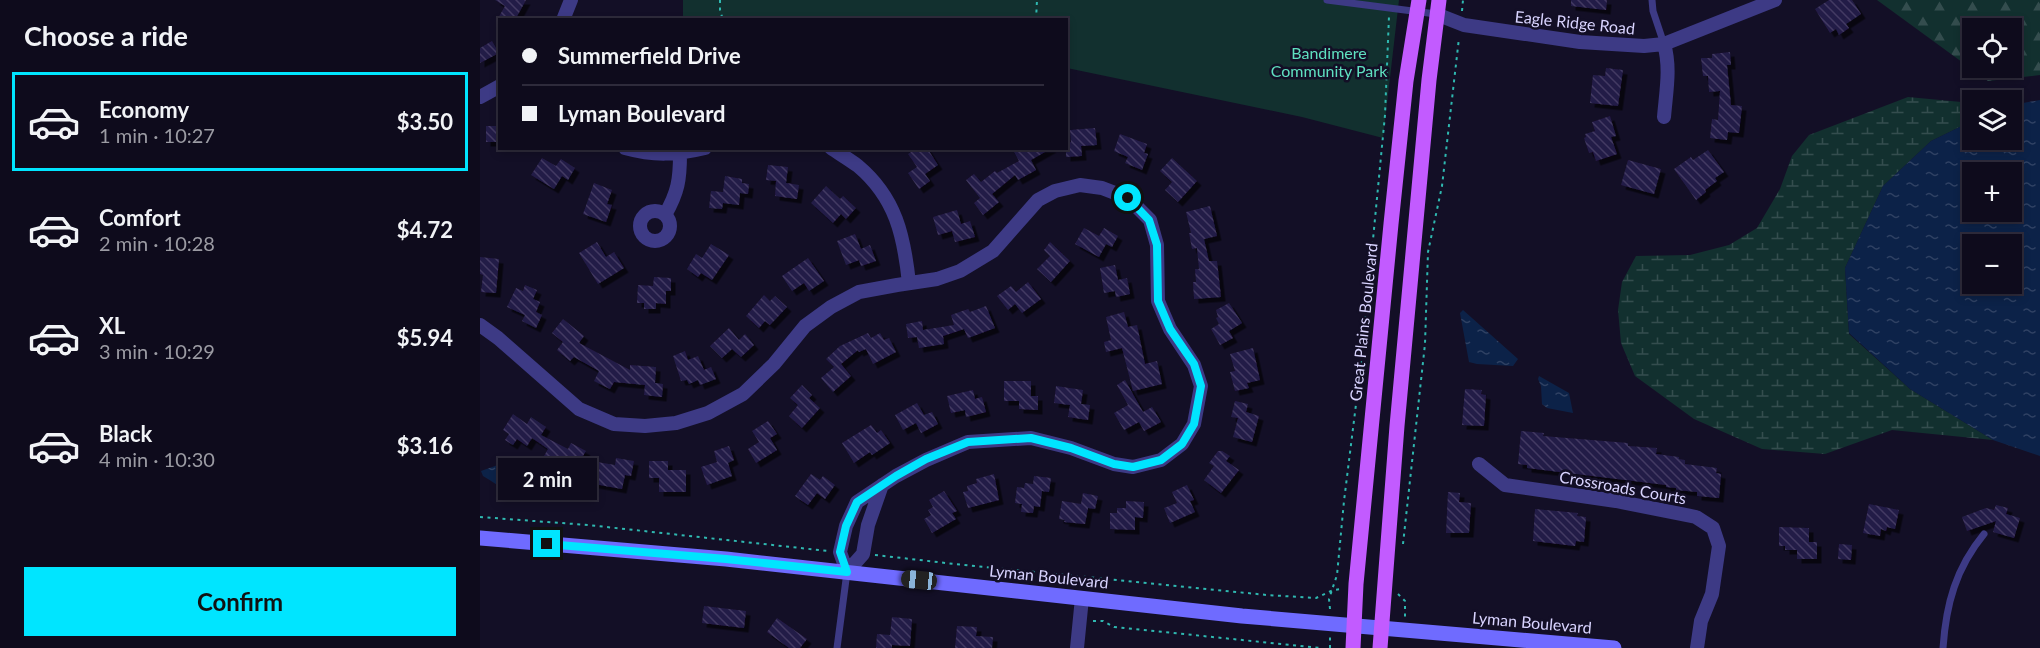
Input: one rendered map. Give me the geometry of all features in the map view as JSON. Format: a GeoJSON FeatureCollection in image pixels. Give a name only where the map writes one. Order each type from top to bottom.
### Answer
{"type":"FeatureCollection","features":[{"type":"Feature","properties":{"kind":"main road","name":"Great Plains Boulevard"},"geometry":{"type":"LineString","coordinates":[[1353,648],[1355,588],[1406,81],[1418,6]]}},
{"type":"Feature","properties":{"kind":"main road"},"geometry":{"type":"LineString","coordinates":[[1380,648],[1404,356],[1438,7]]}},
{"type":"Feature","properties":{"kind":"street"},"geometry":{"type":"LineString","coordinates":[[564,18],[571,0]]}},
{"type":"Feature","properties":{"kind":"street","name":"Eagle Ridge Road"},"geometry":{"type":"LineString","coordinates":[[1438,7],[1460,24],[1580,42],[1644,46],[1664,44],[1775,0]]}},
{"type":"Feature","properties":{"kind":"street"},"geometry":{"type":"LineString","coordinates":[[1664,44],[1668,58],[1664,117]]}},
{"type":"Feature","properties":{"kind":"street"},"geometry":{"type":"LineString","coordinates":[[480,97],[498,87]]}},
{"type":"Feature","properties":{"kind":"street"},"geometry":{"type":"LineString","coordinates":[[637,150],[661,154],[680,154],[697,150]]}},
{"type":"Feature","properties":{"kind":"street"},"geometry":{"type":"LineString","coordinates":[[834,150],[858,166],[877,185],[898,220],[905,248],[909,283]]}},
{"type":"Feature","properties":{"kind":"street"},"geometry":{"type":"LineString","coordinates":[[665,215],[680,180],[680,154]]}},
{"type":"Feature","properties":{"kind":"street"},"geometry":{"type":"LineString","coordinates":[[480,325],[579,409],[614,424],[645,426],[676,423],[708,413],[743,394],[774,364],[805,326],[831,307],[859,292],[945,277],[960,271],[993,251],[1038,200],[1055,191],[1080,185],[1102,188],[1128,198],[1149,220],[1157,245],[1158,301],[1170,329],[1194,364],[1201,386],[1194,424],[1182,444],[1161,460],[1133,467],[1114,464],[1071,448],[1031,438],[968,442],[926,459],[882,485],[857,502],[846,526],[840,552],[847,572],[863,554],[868,525],[882,485]]}},
{"type":"Feature","properties":{"kind":"street","name":"Crossroads Courts"},"geometry":{"type":"LineString","coordinates":[[1479,464],[1505,485],[1616,501],[1696,517],[1713,528],[1719,546],[1712,594],[1701,621],[1697,648]]}},
{"type":"Feature","properties":{"kind":"street","name":"Lyman Boulevard"},"geometry":{"type":"LineString","coordinates":[[480,538],[726,559],[1330,624],[1614,648]]}},
{"type":"Feature","properties":{"kind":"street"},"geometry":{"type":"LineString","coordinates":[[1077,648],[1082,598]]}},
{"type":"Feature","properties":{"kind":"lane"},"geometry":{"type":"LineString","coordinates":[[1326,0],[1390,8],[1438,7]]}},
{"type":"Feature","properties":{"kind":"lane"},"geometry":{"type":"LineString","coordinates":[[1652,0],[1653,11],[1664,44]]}},
{"type":"Feature","properties":{"kind":"lane"},"geometry":{"type":"LineString","coordinates":[[1943,648],[1951,596],[1962,564],[1984,534]]}},
{"type":"Feature","properties":{"kind":"lane"},"geometry":{"type":"LineString","coordinates":[[837,648],[847,572]]}},
{"type":"Feature","properties":{"kind":"path"},"geometry":{"type":"LineString","coordinates":[[720,0],[723,18]]}},
{"type":"Feature","properties":{"kind":"path"},"geometry":{"type":"LineString","coordinates":[[1036,18],[1037,0]]}},
{"type":"Feature","properties":{"kind":"path"},"geometry":{"type":"LineString","coordinates":[[1402,546],[1423,365],[1428,298],[1428,252],[1442,186],[1463,0]]}},
{"type":"Feature","properties":{"kind":"path"},"geometry":{"type":"LineString","coordinates":[[1330,648],[1329,599],[1337,575],[1371,266],[1385,115],[1390,8]]}},
{"type":"Feature","properties":{"kind":"path"},"geometry":{"type":"LineString","coordinates":[[480,517],[588,525],[840,552]]}},
{"type":"Feature","properties":{"kind":"path"},"geometry":{"type":"LineString","coordinates":[[863,554],[1267,595],[1316,598],[1333,590],[1355,588]]}},
{"type":"Feature","properties":{"kind":"path"},"geometry":{"type":"LineString","coordinates":[[1080,620],[1103,621],[1114,627],[1321,648]]}},
{"type":"Feature","properties":{"kind":"green space","name":"Bandimere Community Park"},"geometry":{"type":"Polygon","coordinates":[[[683,0],[1399,0],[1383,138],[1302,117],[1068,68],[1068,18],[683,18],[683,0]]]}},
{"type":"Feature","properties":{"kind":"green space"},"geometry":{"type":"Polygon","coordinates":[[[1877,0],[2040,0],[2040,75],[2022,77],[2022,18],[1962,18],[1962,62],[1877,0]]]}},
{"type":"Feature","properties":{"kind":"green space"},"geometry":{"type":"Polygon","coordinates":[[[1984,78],[2014,78],[1988,81],[1984,78]]]}},
{"type":"Feature","properties":{"kind":"green space"},"geometry":{"type":"Polygon","coordinates":[[[1908,97],[1962,102],[1962,126],[1931,141],[1883,186],[1845,268],[1849,334],[1910,389],[1993,440],[1892,430],[1825,454],[1762,449],[1694,419],[1635,376],[1621,343],[1618,310],[1622,282],[1636,256],[1690,255],[1729,245],[1757,228],[1780,189],[1792,156],[1809,135],[1908,97]]]}},
{"type":"Feature","properties":{"kind":"water"},"geometry":{"type":"Polygon","coordinates":[[[2040,100],[2040,456],[1993,440],[1910,389],[1849,333],[1845,268],[1883,186],[1931,141],[1962,126],[1962,150],[2022,150],[2022,103],[2040,100]]]}},
{"type":"Feature","properties":{"kind":"water"},"geometry":{"type":"Polygon","coordinates":[[[1463,310],[1518,359],[1513,366],[1469,362],[1460,313],[1463,310]]]}},
{"type":"Feature","properties":{"kind":"water"},"geometry":{"type":"Polygon","coordinates":[[[1539,376],[1569,393],[1573,413],[1547,408],[1542,404],[1539,376]]]}},
{"type":"Feature","properties":{"kind":"water"},"geometry":{"type":"Polygon","coordinates":[[[506,462],[524,471],[534,481],[541,493],[540,502],[518,497],[483,476],[481,471],[506,462]]]}},
{"type":"Feature","properties":{"kind":"building"},"geometry":{"type":"Polygon","coordinates":[[[495,0],[526,0],[516,18],[498,18],[505,6],[495,0]]]}},
{"type":"Feature","properties":{"kind":"building"},"geometry":{"type":"Polygon","coordinates":[[[1571,0],[1607,0],[1606,10],[1571,6],[1571,0]]]}},
{"type":"Feature","properties":{"kind":"building"},"geometry":{"type":"Polygon","coordinates":[[[1829,0],[1852,0],[1861,14],[1846,24],[1849,28],[1839,35],[1836,29],[1830,33],[1815,9],[1829,0]]]}},
{"type":"Feature","properties":{"kind":"building"},"geometry":{"type":"Polygon","coordinates":[[[492,41],[498,54],[480,63],[480,48],[492,41]]]}},
{"type":"Feature","properties":{"kind":"building"},"geometry":{"type":"Polygon","coordinates":[[[1730,52],[1731,65],[1727,65],[1731,105],[1742,106],[1739,133],[1728,132],[1727,140],[1710,138],[1712,119],[1718,120],[1720,91],[1709,92],[1708,76],[1703,76],[1701,58],[1712,58],[1712,54],[1730,52]]]}},
{"type":"Feature","properties":{"kind":"building"},"geometry":{"type":"Polygon","coordinates":[[[1606,68],[1623,70],[1618,106],[1590,103],[1593,75],[1605,76],[1606,68]]]}},
{"type":"Feature","properties":{"kind":"building"},"geometry":{"type":"Polygon","coordinates":[[[1610,116],[1616,136],[1611,137],[1617,154],[1596,161],[1593,152],[1589,153],[1584,138],[1585,134],[1595,131],[1592,122],[1610,116]]]}},
{"type":"Feature","properties":{"kind":"building"},"geometry":{"type":"Polygon","coordinates":[[[486,126],[498,126],[498,142],[486,142],[486,126]]]}},
{"type":"Feature","properties":{"kind":"building"},"geometry":{"type":"Polygon","coordinates":[[[1095,128],[1097,145],[1081,146],[1082,156],[1066,157],[1068,143],[1071,142],[1070,130],[1095,128]]]}},
{"type":"Feature","properties":{"kind":"building"},"geometry":{"type":"Polygon","coordinates":[[[1120,134],[1147,144],[1144,153],[1148,154],[1142,170],[1125,163],[1128,157],[1114,151],[1120,134]]]}},
{"type":"Feature","properties":{"kind":"building"},"geometry":{"type":"Polygon","coordinates":[[[914,150],[928,150],[938,165],[925,174],[930,181],[919,189],[908,173],[917,167],[908,154],[914,150]]]}},
{"type":"Feature","properties":{"kind":"building"},"geometry":{"type":"Polygon","coordinates":[[[1013,150],[1048,150],[1031,160],[1036,170],[1018,180],[1015,175],[992,194],[999,202],[983,215],[974,203],[980,198],[966,180],[974,174],[981,182],[995,171],[997,173],[1019,161],[1013,150]]]}},
{"type":"Feature","properties":{"kind":"building"},"geometry":{"type":"Polygon","coordinates":[[[1708,150],[1724,172],[1715,178],[1717,181],[1696,200],[1674,169],[1691,157],[1693,160],[1708,150]]]}},
{"type":"Feature","properties":{"kind":"building"},"geometry":{"type":"Polygon","coordinates":[[[542,158],[556,166],[561,159],[575,168],[568,180],[562,176],[554,189],[531,175],[542,158]]]}},
{"type":"Feature","properties":{"kind":"building"},"geometry":{"type":"Polygon","coordinates":[[[1172,158],[1197,181],[1178,202],[1165,190],[1172,182],[1160,171],[1172,158]]]}},
{"type":"Feature","properties":{"kind":"building"},"geometry":{"type":"Polygon","coordinates":[[[1628,160],[1661,169],[1654,194],[1621,185],[1628,160]]]}},
{"type":"Feature","properties":{"kind":"building"},"geometry":{"type":"Polygon","coordinates":[[[768,165],[788,167],[786,183],[799,185],[797,199],[775,196],[776,181],[766,180],[768,165]]]}},
{"type":"Feature","properties":{"kind":"building"},"geometry":{"type":"Polygon","coordinates":[[[725,176],[742,179],[742,183],[749,184],[748,194],[740,193],[739,205],[723,203],[722,209],[709,208],[711,191],[723,192],[725,176]]]}},
{"type":"Feature","properties":{"kind":"building"},"geometry":{"type":"Polygon","coordinates":[[[594,183],[612,190],[607,204],[612,205],[606,222],[583,214],[594,183]]]}},
{"type":"Feature","properties":{"kind":"building"},"geometry":{"type":"Polygon","coordinates":[[[826,186],[840,199],[843,196],[856,208],[846,219],[841,214],[833,223],[811,203],[826,186]]]}},
{"type":"Feature","properties":{"kind":"building"},"geometry":{"type":"Polygon","coordinates":[[[1210,206],[1217,236],[1204,239],[1209,261],[1217,261],[1221,297],[1194,299],[1195,269],[1199,269],[1197,248],[1192,249],[1186,212],[1210,206]]]}},
{"type":"Feature","properties":{"kind":"building"},"geometry":{"type":"Polygon","coordinates":[[[957,210],[961,224],[970,221],[975,237],[955,242],[952,231],[938,235],[933,217],[957,210]]]}},
{"type":"Feature","properties":{"kind":"building"},"geometry":{"type":"Polygon","coordinates":[[[1084,228],[1099,236],[1104,228],[1118,236],[1112,247],[1106,244],[1099,257],[1075,244],[1084,228]]]}},
{"type":"Feature","properties":{"kind":"building"},"geometry":{"type":"Polygon","coordinates":[[[855,234],[861,249],[870,245],[876,261],[861,266],[859,260],[846,265],[837,241],[855,234]]]}},
{"type":"Feature","properties":{"kind":"building"},"geometry":{"type":"Polygon","coordinates":[[[597,242],[606,257],[614,252],[624,268],[598,284],[579,253],[597,242]]]}},
{"type":"Feature","properties":{"kind":"building"},"geometry":{"type":"Polygon","coordinates":[[[1050,242],[1070,261],[1051,282],[1037,269],[1050,256],[1044,250],[1050,242]]]}},
{"type":"Feature","properties":{"kind":"building"},"geometry":{"type":"Polygon","coordinates":[[[711,244],[729,255],[712,280],[701,273],[698,277],[687,269],[696,254],[702,258],[711,244]]]}},
{"type":"Feature","properties":{"kind":"building"},"geometry":{"type":"Polygon","coordinates":[[[480,257],[499,259],[496,293],[481,292],[483,275],[480,274],[480,257]]]}},
{"type":"Feature","properties":{"kind":"building"},"geometry":{"type":"Polygon","coordinates":[[[808,258],[824,281],[809,291],[804,283],[792,291],[782,276],[808,258]]]}},
{"type":"Feature","properties":{"kind":"building"},"geometry":{"type":"Polygon","coordinates":[[[1115,265],[1118,280],[1127,278],[1130,294],[1116,297],[1115,291],[1104,293],[1100,268],[1115,265]]]}},
{"type":"Feature","properties":{"kind":"building"},"geometry":{"type":"Polygon","coordinates":[[[654,277],[671,278],[671,291],[666,291],[666,304],[656,303],[656,309],[644,309],[644,303],[637,303],[638,285],[653,286],[654,277]]]}},
{"type":"Feature","properties":{"kind":"building"},"geometry":{"type":"Polygon","coordinates":[[[1028,282],[1041,299],[1022,313],[1015,304],[1008,310],[997,296],[1011,286],[1016,292],[1028,282]]]}},
{"type":"Feature","properties":{"kind":"building"},"geometry":{"type":"Polygon","coordinates":[[[525,285],[537,290],[533,299],[540,302],[536,312],[542,315],[536,328],[522,321],[525,315],[507,307],[516,288],[523,291],[525,285]]]}},
{"type":"Feature","properties":{"kind":"building"},"geometry":{"type":"Polygon","coordinates":[[[764,295],[770,301],[775,296],[787,307],[770,325],[765,321],[759,328],[746,316],[764,295]]]}},
{"type":"Feature","properties":{"kind":"building"},"geometry":{"type":"Polygon","coordinates":[[[1229,303],[1242,323],[1229,331],[1233,338],[1220,345],[1211,329],[1219,324],[1216,310],[1229,303]]]}},
{"type":"Feature","properties":{"kind":"building"},"geometry":{"type":"Polygon","coordinates":[[[986,306],[995,328],[968,338],[964,329],[943,336],[944,344],[919,348],[917,337],[908,338],[906,324],[922,321],[923,330],[954,325],[951,315],[968,309],[970,312],[986,306]]]}},
{"type":"Feature","properties":{"kind":"building"},"geometry":{"type":"Polygon","coordinates":[[[1124,312],[1128,327],[1137,325],[1145,364],[1157,361],[1162,384],[1133,391],[1122,348],[1106,352],[1104,342],[1111,340],[1106,317],[1124,312]]]}},
{"type":"Feature","properties":{"kind":"building"},"geometry":{"type":"Polygon","coordinates":[[[563,319],[584,336],[579,343],[630,370],[630,365],[656,367],[655,383],[663,384],[662,397],[644,395],[645,385],[614,382],[610,389],[594,381],[599,371],[574,357],[570,361],[557,350],[563,342],[552,333],[563,319]]]}},
{"type":"Feature","properties":{"kind":"building"},"geometry":{"type":"Polygon","coordinates":[[[729,328],[739,340],[745,334],[754,345],[741,357],[732,349],[722,358],[710,346],[729,328]]]}},
{"type":"Feature","properties":{"kind":"building"},"geometry":{"type":"Polygon","coordinates":[[[868,333],[871,338],[880,333],[884,340],[889,338],[896,352],[873,364],[866,349],[859,352],[858,350],[841,364],[851,376],[833,392],[821,378],[834,367],[826,359],[840,346],[868,333]]]}},
{"type":"Feature","properties":{"kind":"building"},"geometry":{"type":"Polygon","coordinates":[[[1253,348],[1260,380],[1247,383],[1249,388],[1235,391],[1230,372],[1235,371],[1230,354],[1253,348]]]}},
{"type":"Feature","properties":{"kind":"building"},"geometry":{"type":"Polygon","coordinates":[[[685,351],[688,360],[698,356],[704,370],[711,367],[716,379],[700,385],[698,380],[689,384],[687,380],[681,381],[673,356],[685,351]]]}},
{"type":"Feature","properties":{"kind":"building"},"geometry":{"type":"Polygon","coordinates":[[[1125,380],[1143,412],[1152,407],[1161,422],[1144,431],[1139,422],[1124,430],[1114,413],[1128,405],[1117,385],[1125,380]]]}},
{"type":"Feature","properties":{"kind":"building"},"geometry":{"type":"Polygon","coordinates":[[[1004,381],[1031,381],[1031,396],[1038,396],[1038,410],[1019,409],[1019,401],[1004,401],[1004,381]]]}},
{"type":"Feature","properties":{"kind":"building"},"geometry":{"type":"Polygon","coordinates":[[[802,385],[812,395],[809,398],[820,408],[802,428],[789,416],[798,405],[790,398],[802,385]]]}},
{"type":"Feature","properties":{"kind":"building"},"geometry":{"type":"Polygon","coordinates":[[[1056,386],[1083,390],[1081,404],[1090,405],[1088,420],[1068,417],[1070,405],[1054,403],[1056,386]]]}},
{"type":"Feature","properties":{"kind":"building"},"geometry":{"type":"Polygon","coordinates":[[[1465,389],[1482,390],[1481,394],[1486,395],[1484,426],[1462,425],[1465,389]]]}},
{"type":"Feature","properties":{"kind":"building"},"geometry":{"type":"Polygon","coordinates":[[[973,390],[975,399],[982,397],[986,412],[966,417],[965,410],[951,413],[947,396],[973,390]]]}},
{"type":"Feature","properties":{"kind":"building"},"geometry":{"type":"Polygon","coordinates":[[[1235,401],[1248,404],[1246,412],[1259,416],[1252,442],[1233,437],[1238,418],[1231,417],[1235,401]]]}},
{"type":"Feature","properties":{"kind":"building"},"geometry":{"type":"Polygon","coordinates":[[[917,403],[924,415],[932,412],[938,424],[921,433],[916,423],[903,430],[895,415],[917,403]]]}},
{"type":"Feature","properties":{"kind":"building"},"geometry":{"type":"Polygon","coordinates":[[[513,414],[527,424],[531,417],[546,427],[541,435],[568,449],[571,443],[586,451],[574,470],[544,456],[548,449],[532,438],[527,446],[517,439],[513,445],[505,440],[509,434],[503,430],[513,414]]]}},
{"type":"Feature","properties":{"kind":"building"},"geometry":{"type":"Polygon","coordinates":[[[768,421],[777,434],[770,438],[777,450],[756,463],[748,449],[759,442],[752,431],[768,421]]]}},
{"type":"Feature","properties":{"kind":"building"},"geometry":{"type":"Polygon","coordinates":[[[871,425],[877,433],[881,430],[890,443],[872,455],[870,452],[854,463],[842,443],[871,425]]]}},
{"type":"Feature","properties":{"kind":"building"},"geometry":{"type":"Polygon","coordinates":[[[1521,431],[1544,433],[1543,436],[1628,443],[1628,446],[1657,448],[1656,454],[1679,457],[1685,460],[1685,464],[1717,468],[1716,473],[1721,474],[1719,498],[1697,496],[1697,492],[1676,490],[1666,485],[1527,468],[1527,465],[1518,464],[1521,431]]]}},
{"type":"Feature","properties":{"kind":"building"},"geometry":{"type":"Polygon","coordinates":[[[729,446],[734,460],[728,463],[732,476],[707,485],[701,467],[717,462],[714,451],[729,446]]]}},
{"type":"Feature","properties":{"kind":"building"},"geometry":{"type":"Polygon","coordinates":[[[1218,451],[1230,456],[1226,461],[1239,470],[1221,493],[1204,480],[1214,466],[1209,463],[1218,451]]]}},
{"type":"Feature","properties":{"kind":"building"},"geometry":{"type":"Polygon","coordinates":[[[616,458],[634,461],[631,476],[625,475],[622,489],[594,484],[597,462],[615,465],[616,458]]]}},
{"type":"Feature","properties":{"kind":"building"},"geometry":{"type":"Polygon","coordinates":[[[649,461],[668,461],[668,470],[686,470],[686,492],[659,492],[659,478],[649,478],[649,461]]]}},
{"type":"Feature","properties":{"kind":"building"},"geometry":{"type":"Polygon","coordinates":[[[811,474],[820,480],[823,476],[835,485],[825,499],[817,493],[808,505],[795,496],[811,474]]]}},
{"type":"Feature","properties":{"kind":"building"},"geometry":{"type":"Polygon","coordinates":[[[994,474],[999,500],[968,508],[963,492],[968,491],[967,486],[977,483],[976,479],[994,474]]]}},
{"type":"Feature","properties":{"kind":"building"},"geometry":{"type":"Polygon","coordinates":[[[1034,476],[1051,478],[1049,492],[1042,491],[1040,507],[1034,506],[1033,513],[1021,512],[1022,504],[1015,503],[1017,487],[1024,488],[1025,483],[1033,484],[1034,476]]]}},
{"type":"Feature","properties":{"kind":"building"},"geometry":{"type":"Polygon","coordinates":[[[1187,485],[1194,500],[1190,501],[1195,512],[1170,523],[1164,508],[1177,503],[1172,492],[1187,485]]]}},
{"type":"Feature","properties":{"kind":"building"},"geometry":{"type":"Polygon","coordinates":[[[944,491],[957,511],[952,513],[956,519],[932,533],[924,519],[931,515],[928,510],[933,507],[929,500],[944,491]]]}},
{"type":"Feature","properties":{"kind":"building"},"geometry":{"type":"Polygon","coordinates":[[[1448,492],[1460,493],[1459,502],[1471,503],[1469,533],[1446,533],[1448,492]]]}},
{"type":"Feature","properties":{"kind":"building"},"geometry":{"type":"Polygon","coordinates":[[[1083,493],[1098,496],[1095,509],[1088,508],[1085,524],[1064,522],[1065,520],[1059,519],[1062,501],[1081,504],[1083,493]]]}},
{"type":"Feature","properties":{"kind":"building"},"geometry":{"type":"Polygon","coordinates":[[[1126,501],[1144,502],[1143,518],[1135,517],[1135,530],[1110,529],[1110,513],[1117,513],[1117,508],[1126,508],[1126,501]]]}},
{"type":"Feature","properties":{"kind":"building"},"geometry":{"type":"Polygon","coordinates":[[[1869,504],[1899,510],[1895,529],[1887,527],[1886,531],[1881,529],[1880,536],[1863,533],[1869,504]]]}},
{"type":"Feature","properties":{"kind":"building"},"geometry":{"type":"Polygon","coordinates":[[[1996,505],[2008,508],[2006,514],[2020,518],[2014,538],[1993,532],[1996,521],[1967,531],[1962,517],[1986,508],[1994,510],[1996,505]]]}},
{"type":"Feature","properties":{"kind":"building"},"geometry":{"type":"Polygon","coordinates":[[[1535,509],[1578,513],[1577,516],[1586,517],[1584,542],[1576,541],[1575,546],[1533,541],[1535,509]]]}},
{"type":"Feature","properties":{"kind":"building"},"geometry":{"type":"Polygon","coordinates":[[[1779,527],[1809,528],[1809,542],[1817,542],[1817,559],[1797,559],[1797,550],[1785,550],[1785,546],[1779,546],[1779,527]]]}},
{"type":"Feature","properties":{"kind":"building"},"geometry":{"type":"Polygon","coordinates":[[[1839,544],[1852,545],[1851,560],[1838,559],[1839,544]]]}},
{"type":"Feature","properties":{"kind":"building"},"geometry":{"type":"Polygon","coordinates":[[[704,606],[746,611],[744,628],[702,623],[704,606]]]}},
{"type":"Feature","properties":{"kind":"building"},"geometry":{"type":"Polygon","coordinates":[[[892,617],[912,619],[910,646],[892,645],[892,648],[876,648],[877,634],[890,635],[892,617]]]}},
{"type":"Feature","properties":{"kind":"building"},"geometry":{"type":"Polygon","coordinates":[[[777,618],[807,639],[800,648],[789,648],[767,632],[777,618]]]}},
{"type":"Feature","properties":{"kind":"building"},"geometry":{"type":"Polygon","coordinates":[[[957,626],[977,627],[976,636],[993,637],[992,648],[955,648],[957,626]]]}},
{"type":"Feature","properties":{"kind":"route"},"geometry":{"type":"LineString","coordinates":[[547,544],[847,572],[840,552],[850,513],[857,502],[926,459],[968,442],[1031,438],[1071,448],[1114,464],[1133,467],[1161,460],[1182,444],[1194,424],[1201,386],[1194,364],[1170,329],[1158,301],[1157,245],[1149,220],[1128,198]]}}]}
